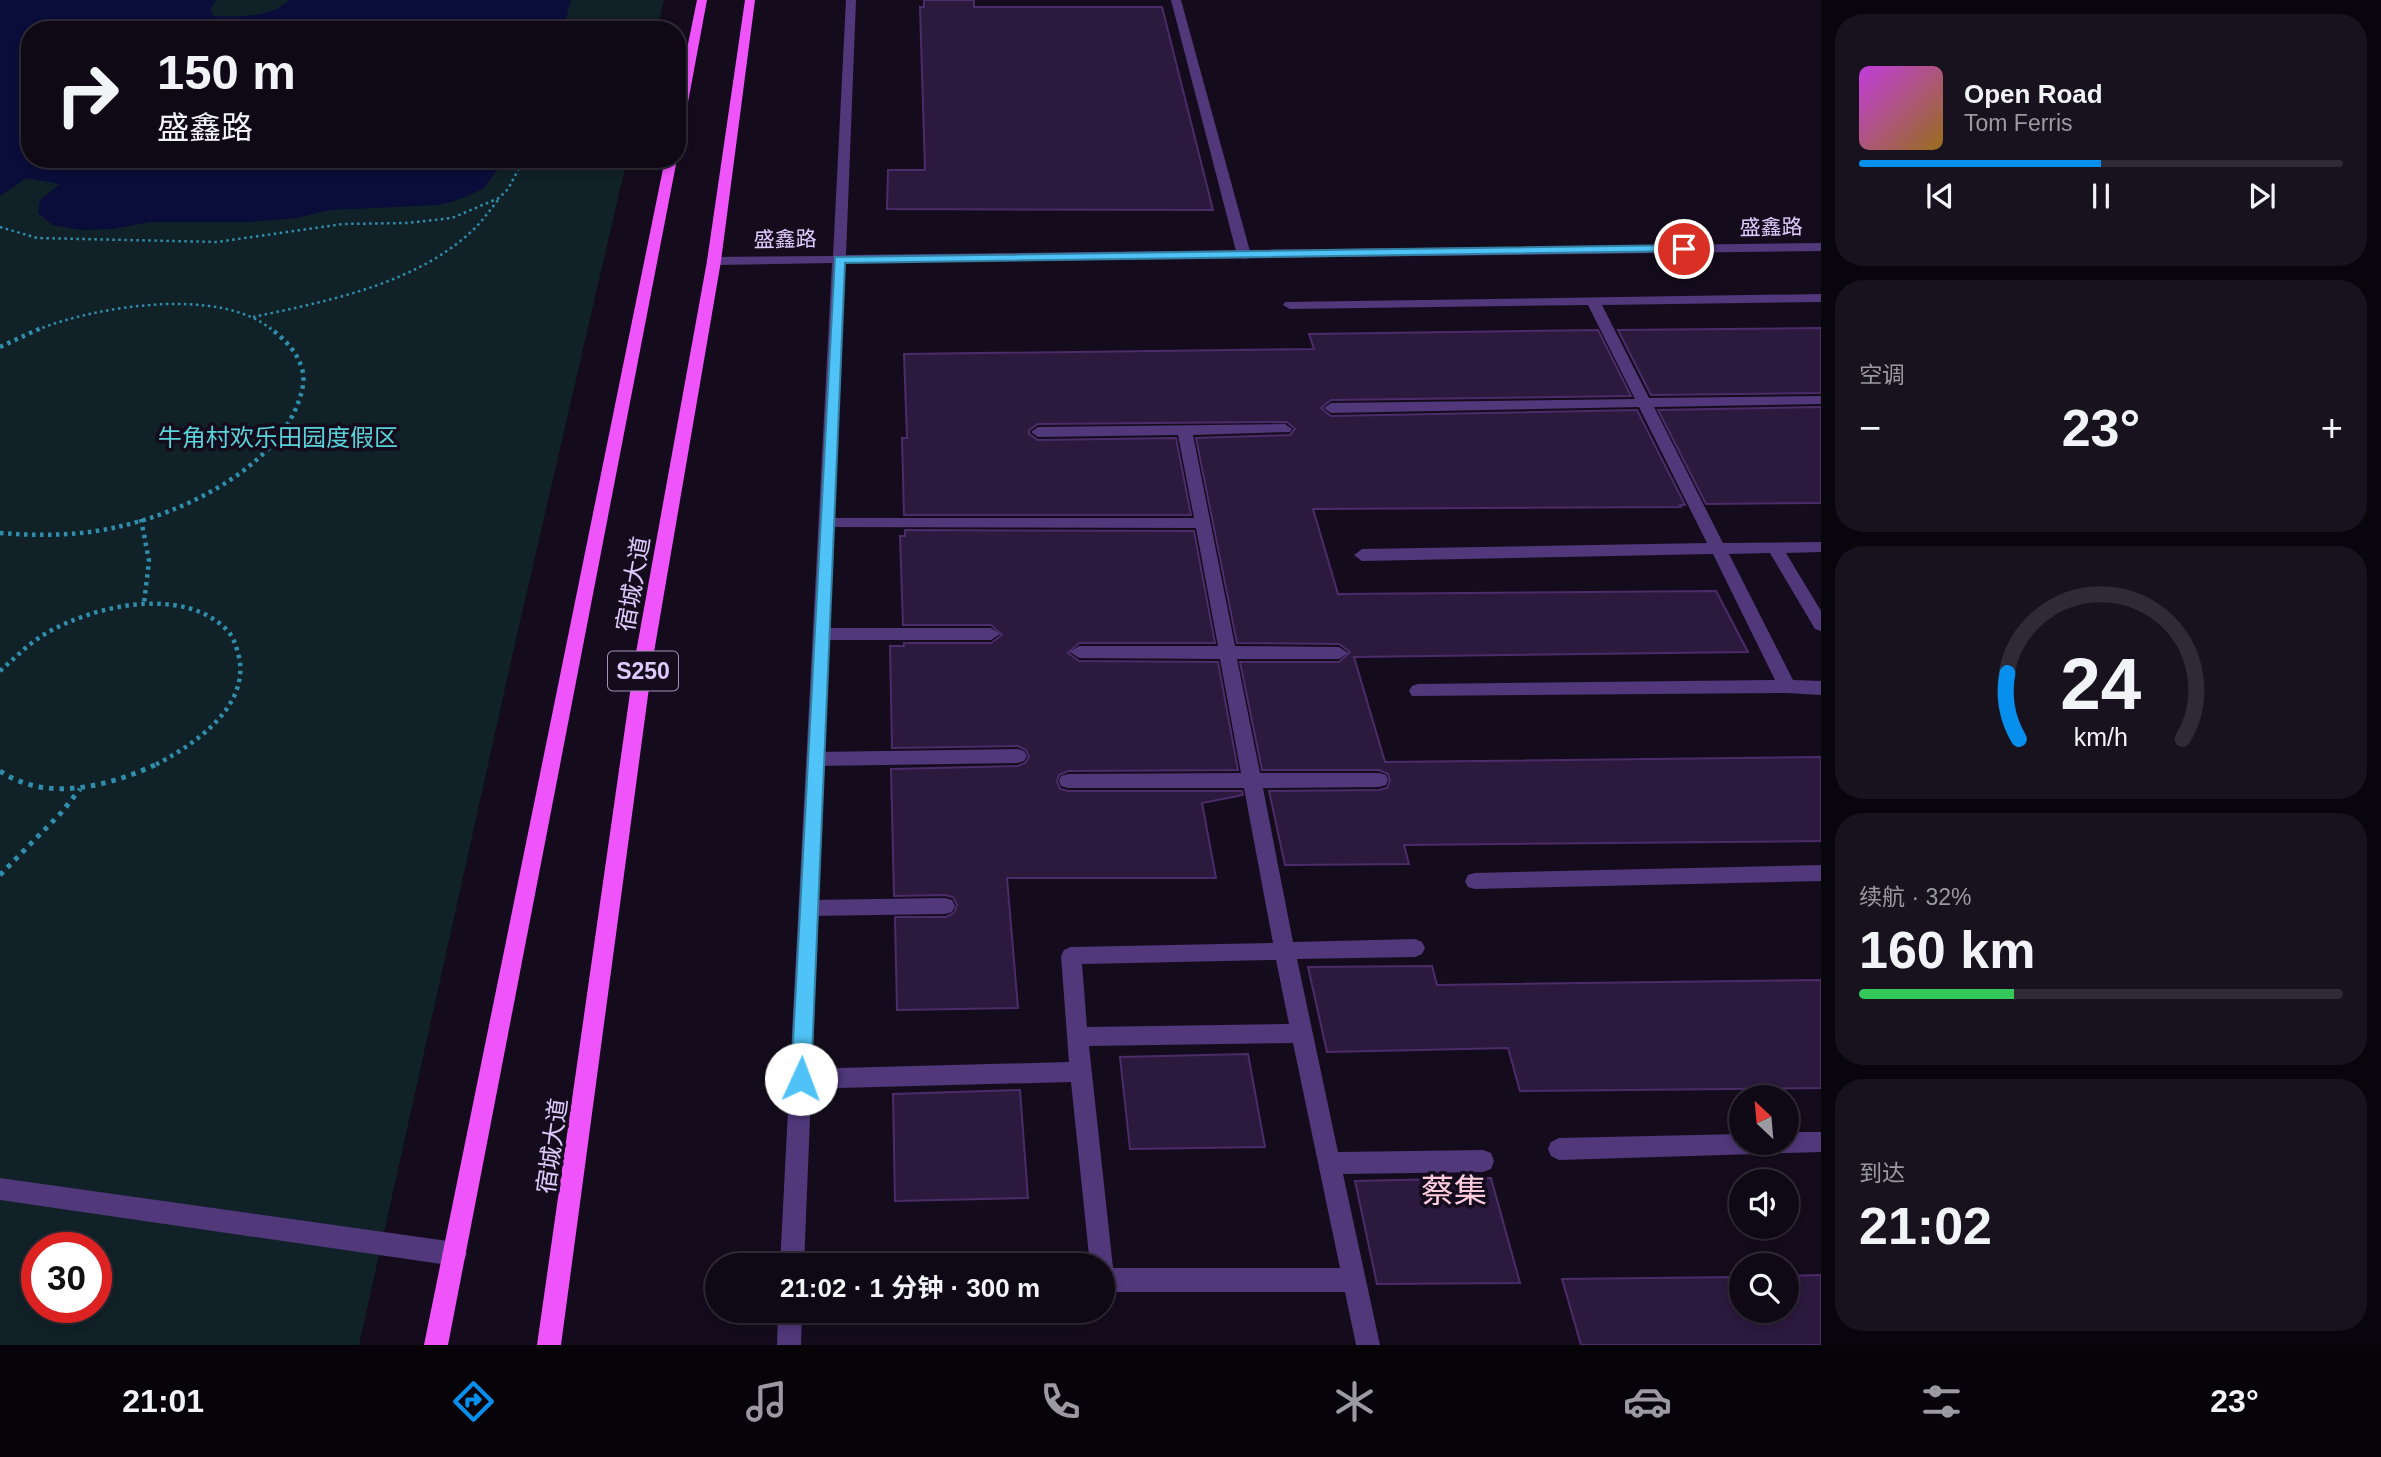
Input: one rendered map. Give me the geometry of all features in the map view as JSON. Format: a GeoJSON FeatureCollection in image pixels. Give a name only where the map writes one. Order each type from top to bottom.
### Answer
{"type":"FeatureCollection","features":[{"type":"Feature","properties":{"kind":"main road"},"geometry":{"type":"LineString","coordinates":[[686,83],[702,0]]}},
{"type":"Feature","properties":{"kind":"main road","name":"宿城大道"},"geometry":{"type":"LineString","coordinates":[[549,1345],[644,658],[715,261],[750,0]]}},
{"type":"Feature","properties":{"kind":"main road","name":"宿城大道"},"geometry":{"type":"LineString","coordinates":[[436,1345],[669,168]]}},
{"type":"Feature","properties":{"kind":"street"},"geometry":{"type":"LineString","coordinates":[[793,1253],[851,0]]}},
{"type":"Feature","properties":{"kind":"street"},"geometry":{"type":"LineString","coordinates":[[1176,0],[1244,255]]}},
{"type":"Feature","properties":{"kind":"street","name":"盛鑫路"},"geometry":{"type":"LineString","coordinates":[[715,261],[1821,247]]}},
{"type":"Feature","properties":{"kind":"street"},"geometry":{"type":"LineString","coordinates":[[1290,305],[1821,298]]}},
{"type":"Feature","properties":{"kind":"street"},"geometry":{"type":"LineString","coordinates":[[1593,301],[1787,686]]}},
{"type":"Feature","properties":{"kind":"street"},"geometry":{"type":"LineString","coordinates":[[1331,408],[1821,401]]}},
{"type":"Feature","properties":{"kind":"street"},"geometry":{"type":"LineString","coordinates":[[1038,432],[1285,429]]}},
{"type":"Feature","properties":{"kind":"street"},"geometry":{"type":"LineString","coordinates":[[1185,430],[1285,953],[1368,1345]]}},
{"type":"Feature","properties":{"kind":"street"},"geometry":{"type":"LineString","coordinates":[[827,522],[1202,523]]}},
{"type":"Feature","properties":{"kind":"street"},"geometry":{"type":"LineString","coordinates":[[1362,555],[1821,547]]}},
{"type":"Feature","properties":{"kind":"street"},"geometry":{"type":"LineString","coordinates":[[1774,548],[1821,625]]}},
{"type":"Feature","properties":{"kind":"street"},"geometry":{"type":"LineString","coordinates":[[822,634],[991,634]]}},
{"type":"Feature","properties":{"kind":"street"},"geometry":{"type":"LineString","coordinates":[[1079,652],[1339,653]]}},
{"type":"Feature","properties":{"kind":"street"},"geometry":{"type":"LineString","coordinates":[[1418,691],[1787,686],[1821,688]]}},
{"type":"Feature","properties":{"kind":"street"},"geometry":{"type":"LineString","coordinates":[[816,759],[1018,756]]}},
{"type":"Feature","properties":{"kind":"street"},"geometry":{"type":"LineString","coordinates":[[1068,781],[1379,780]]}},
{"type":"Feature","properties":{"kind":"street"},"geometry":{"type":"LineString","coordinates":[[1475,881],[1821,873]]}},
{"type":"Feature","properties":{"kind":"street"},"geometry":{"type":"LineString","coordinates":[[809,908],[945,906]]}},
{"type":"Feature","properties":{"kind":"street"},"geometry":{"type":"LineString","coordinates":[[1101,1253],[1077,1037],[1071,956],[1415,948]]}},
{"type":"Feature","properties":{"kind":"street"},"geometry":{"type":"LineString","coordinates":[[1077,1037],[1302,1033]]}},
{"type":"Feature","properties":{"kind":"street"},"geometry":{"type":"LineString","coordinates":[[801,1079],[1082,1072]]}},
{"type":"Feature","properties":{"kind":"street"},"geometry":{"type":"LineString","coordinates":[[1559,1149],[1821,1142]]}},
{"type":"Feature","properties":{"kind":"street"},"geometry":{"type":"LineString","coordinates":[[1330,1163],[1483,1161]]}},
{"type":"Feature","properties":{"kind":"street"},"geometry":{"type":"LineString","coordinates":[[0,1189],[454,1254]]}},
{"type":"Feature","properties":{"kind":"street"},"geometry":{"type":"LineString","coordinates":[[1115,1274],[1354,1280]]}},
{"type":"Feature","properties":{"kind":"street"},"geometry":{"type":"LineString","coordinates":[[789,1345],[790,1323]]}},
{"type":"Feature","properties":{"kind":"path"},"geometry":{"type":"LineString","coordinates":[[252,318],[333,298],[389,279],[444,253],[473,231],[508,189],[519,168]]}},
{"type":"Feature","properties":{"kind":"path"},"geometry":{"type":"LineString","coordinates":[[0,227],[37,238],[217,242],[343,225],[407,223],[452,218],[483,208],[499,198]]}},
{"type":"Feature","properties":{"kind":"path"},"geometry":{"type":"LineString","coordinates":[[0,346],[29,332],[88,313],[149,304],[205,305],[252,318],[286,339],[302,369],[299,405],[274,444],[228,481],[166,512],[96,531],[25,537],[0,533]]}},
{"type":"Feature","properties":{"kind":"path"},"geometry":{"type":"LineString","coordinates":[[141,519],[150,554],[150,583],[144,604]]}},
{"type":"Feature","properties":{"kind":"path"},"geometry":{"type":"LineString","coordinates":[[0,671],[27,646],[62,625],[101,611],[144,604],[183,607],[215,619],[235,641],[242,668],[232,700],[208,731],[172,758],[125,779],[81,788],[40,787],[6,776],[0,771]]}},
{"type":"Feature","properties":{"kind":"path"},"geometry":{"type":"LineString","coordinates":[[0,875],[61,814],[81,788]]}},
{"type":"Feature","properties":{"kind":"green space","name":"牛角村欢乐田园度假区"},"geometry":{"type":"Polygon","coordinates":[[[0,0],[664,0],[659,21],[21,21],[21,168],[625,168],[516,639],[359,1345],[0,1345],[0,0]]]}},
{"type":"Feature","properties":{"kind":"shaded area"},"geometry":{"type":"Polygon","coordinates":[[[0,0],[216,0],[210,10],[214,16],[233,16],[264,13],[289,0],[571,0],[565,21],[21,21],[21,168],[499,168],[483,189],[455,201],[437,205],[330,210],[297,218],[249,222],[150,222],[113,229],[82,230],[52,225],[38,213],[40,200],[60,184],[26,178],[0,196],[0,0]]]}},
{"type":"Feature","properties":{"kind":"building"},"geometry":{"type":"Polygon","coordinates":[[[924,0],[974,0],[974,7],[1162,7],[1213,210],[887,209],[888,170],[925,170],[920,7],[924,7],[924,0]]]}},
{"type":"Feature","properties":{"kind":"building"},"geometry":{"type":"Polygon","coordinates":[[[1821,328],[1821,393],[1651,395],[1618,330],[1821,328]]]}},
{"type":"Feature","properties":{"kind":"building"},"geometry":{"type":"Polygon","coordinates":[[[1598,330],[1631,396],[1331,400],[1321,408],[1331,416],[1637,410],[1685,505],[1313,509],[1338,594],[1716,591],[1748,652],[1354,657],[1385,762],[1821,757],[1821,841],[1404,845],[1409,864],[1285,865],[1269,791],[1379,790],[1387,788],[1390,781],[1388,774],[1379,770],[1262,770],[1240,662],[1339,662],[1350,652],[1339,644],[1237,643],[1196,438],[1290,435],[1295,429],[1287,422],[1038,424],[1029,430],[1029,434],[1038,440],[1176,438],[1191,515],[904,515],[902,438],[907,438],[904,354],[1314,349],[1309,334],[1598,330]]]}},
{"type":"Feature","properties":{"kind":"building"},"geometry":{"type":"Polygon","coordinates":[[[1821,407],[1821,503],[1706,504],[1658,410],[1821,407]]]}},
{"type":"Feature","properties":{"kind":"building"},"geometry":{"type":"Polygon","coordinates":[[[905,530],[1194,531],[1215,643],[1079,643],[1068,653],[1079,661],[1218,662],[1238,770],[1068,771],[1059,775],[1057,782],[1060,789],[1068,791],[1242,791],[1243,795],[1202,803],[1216,878],[1007,878],[1018,1008],[897,1010],[895,917],[946,917],[954,913],[957,905],[953,897],[945,895],[894,896],[891,769],[1018,766],[1025,763],[1029,757],[1026,750],[1018,746],[892,748],[890,646],[904,646],[904,643],[991,643],[1002,635],[991,625],[903,625],[900,536],[905,536],[905,530]]]}},
{"type":"Feature","properties":{"kind":"building"},"geometry":{"type":"Polygon","coordinates":[[[1432,966],[1437,985],[1821,980],[1821,1088],[1799,1088],[1799,1085],[1729,1085],[1729,1089],[1520,1091],[1508,1048],[1327,1052],[1308,967],[1432,966]]]}},
{"type":"Feature","properties":{"kind":"building"},"geometry":{"type":"Polygon","coordinates":[[[1248,1054],[1265,1147],[1130,1149],[1120,1057],[1248,1054]]]}},
{"type":"Feature","properties":{"kind":"building"},"geometry":{"type":"Polygon","coordinates":[[[1020,1090],[1028,1198],[895,1201],[893,1094],[1020,1090]]]}},
{"type":"Feature","properties":{"kind":"building"},"geometry":{"type":"Polygon","coordinates":[[[1491,1178],[1520,1283],[1377,1284],[1355,1181],[1491,1178]]]}},
{"type":"Feature","properties":{"kind":"building"},"geometry":{"type":"Polygon","coordinates":[[[1821,1275],[1821,1345],[1581,1345],[1562,1279],[1729,1277],[1729,1323],[1799,1323],[1799,1276],[1821,1275]]]}},
{"type":"Feature","properties":{"kind":"district","name":"蔡集"},"geometry":{"type":"Point","coordinates":[1454,1190]}},
{"type":"Feature","properties":{"kind":"route"},"geometry":{"type":"LineString","coordinates":[[801,1079],[839,260],[1684,249]]}}]}
